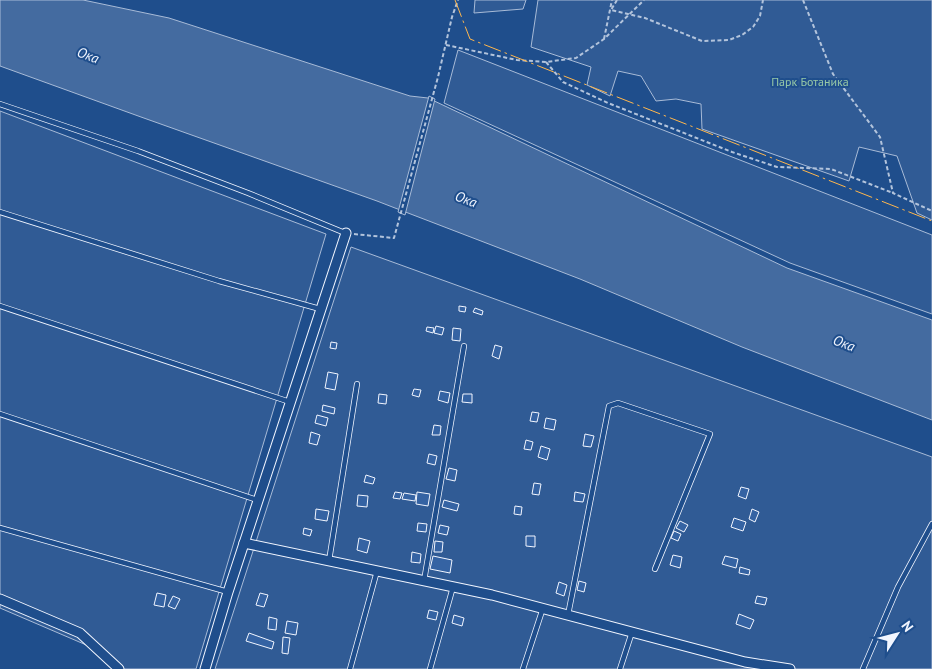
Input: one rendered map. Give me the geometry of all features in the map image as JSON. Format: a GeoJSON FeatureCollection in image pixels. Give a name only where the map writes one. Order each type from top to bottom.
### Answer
{"type":"FeatureCollection","features":[{"type":"Feature","properties":{"kind":"street"},"geometry":{"type":"LineString","coordinates":[[205,669],[228,592],[346,233]]}},
{"type":"Feature","properties":{"kind":"street"},"geometry":{"type":"LineString","coordinates":[[244,543],[492,595],[745,662],[790,669]]}},
{"type":"Feature","properties":{"kind":"street"},"geometry":{"type":"LineString","coordinates":[[0,599],[80,632],[120,669]]}},
{"type":"Feature","properties":{"kind":"lane"},"geometry":{"type":"LineString","coordinates":[[0,104],[138,151],[346,233]]}},
{"type":"Feature","properties":{"kind":"lane"},"geometry":{"type":"LineString","coordinates":[[0,212],[219,281],[320,309]]}},
{"type":"Feature","properties":{"kind":"lane"},"geometry":{"type":"LineString","coordinates":[[0,306],[290,402]]}},
{"type":"Feature","properties":{"kind":"lane"},"geometry":{"type":"LineString","coordinates":[[424,581],[464,346]]}},
{"type":"Feature","properties":{"kind":"lane"},"geometry":{"type":"LineString","coordinates":[[329,561],[357,384]]}},
{"type":"Feature","properties":{"kind":"lane"},"geometry":{"type":"LineString","coordinates":[[568,615],[609,406],[618,403],[710,434],[655,568]]}},
{"type":"Feature","properties":{"kind":"lane"},"geometry":{"type":"LineString","coordinates":[[0,414],[258,500]]}},
{"type":"Feature","properties":{"kind":"lane"},"geometry":{"type":"LineString","coordinates":[[863,669],[898,588],[932,524]]}},
{"type":"Feature","properties":{"kind":"lane"},"geometry":{"type":"LineString","coordinates":[[0,528],[228,592]]}},
{"type":"Feature","properties":{"kind":"lane"},"geometry":{"type":"LineString","coordinates":[[350,669],[377,571]]}},
{"type":"Feature","properties":{"kind":"lane"},"geometry":{"type":"LineString","coordinates":[[430,669],[453,587]]}},
{"type":"Feature","properties":{"kind":"lane"},"geometry":{"type":"LineString","coordinates":[[523,669],[543,608]]}},
{"type":"Feature","properties":{"kind":"lane"},"geometry":{"type":"LineString","coordinates":[[620,669],[632,632]]}},
{"type":"Feature","properties":{"kind":"path"},"geometry":{"type":"LineString","coordinates":[[346,233],[394,238],[438,77],[452,16],[458,0]]}},
{"type":"Feature","properties":{"kind":"path"},"geometry":{"type":"LineString","coordinates":[[604,39],[612,0]]}},
{"type":"Feature","properties":{"kind":"path"},"geometry":{"type":"LineString","coordinates":[[611,10],[617,0]]}},
{"type":"Feature","properties":{"kind":"path"},"geometry":{"type":"LineString","coordinates":[[446,46],[517,60],[546,62],[576,58],[604,39],[644,0]]}},
{"type":"Feature","properties":{"kind":"path"},"geometry":{"type":"LineString","coordinates":[[611,10],[645,18],[702,41],[728,40],[742,35],[753,27],[760,16],[763,0]]}},
{"type":"Feature","properties":{"kind":"path"},"geometry":{"type":"LineString","coordinates":[[803,0],[833,74],[880,137],[894,193]]}},
{"type":"Feature","properties":{"kind":"path"},"geometry":{"type":"LineString","coordinates":[[546,62],[563,82],[608,103],[732,152],[777,166],[831,169],[894,193],[932,211]]}},
{"type":"Feature","properties":{"kind":"green space"},"geometry":{"type":"Polygon","coordinates":[[[475,0],[526,0],[523,9],[474,13],[475,0]]]}},
{"type":"Feature","properties":{"kind":"green space","name":"Парк Ботаника"},"geometry":{"type":"Polygon","coordinates":[[[538,0],[932,0],[932,220],[917,213],[897,156],[859,147],[849,181],[702,129],[701,104],[676,99],[656,101],[641,76],[618,71],[610,96],[587,85],[591,67],[531,47],[538,0]]]}},
{"type":"Feature","properties":{"kind":"green space"},"geometry":{"type":"Polygon","coordinates":[[[458,50],[932,235],[932,314],[790,263],[444,103],[458,50]]]}},
{"type":"Feature","properties":{"kind":"green space"},"geometry":{"type":"Polygon","coordinates":[[[0,111],[326,234],[196,669],[124,669],[98,650],[0,608],[0,111]]]}},
{"type":"Feature","properties":{"kind":"green space"},"geometry":{"type":"Polygon","coordinates":[[[351,247],[932,457],[932,669],[215,669],[351,247]]]}},
{"type":"Feature","properties":{"kind":"water","name":"Ока"},"geometry":{"type":"Polygon","coordinates":[[[0,0],[83,0],[169,18],[410,96],[428,98],[787,268],[932,320],[932,420],[742,347],[580,279],[377,201],[0,66],[0,0]]]}},
{"type":"Feature","properties":{"kind":"pier"},"geometry":{"type":"Polygon","coordinates":[[[429,96],[435,99],[405,215],[398,212],[429,96]]]}},
{"type":"Feature","properties":{"kind":"building"},"geometry":{"type":"Polygon","coordinates":[[[459,306],[466,307],[465,312],[459,311],[459,306]]]}},
{"type":"Feature","properties":{"kind":"building"},"geometry":{"type":"Polygon","coordinates":[[[475,308],[483,311],[482,315],[473,312],[475,308]]]}},
{"type":"Feature","properties":{"kind":"building"},"geometry":{"type":"Polygon","coordinates":[[[436,326],[444,328],[442,335],[434,333],[436,326]]]}},
{"type":"Feature","properties":{"kind":"building"},"geometry":{"type":"Polygon","coordinates":[[[427,327],[434,328],[433,333],[426,331],[427,327]]]}},
{"type":"Feature","properties":{"kind":"building"},"geometry":{"type":"Polygon","coordinates":[[[453,328],[461,329],[460,341],[452,340],[453,328]]]}},
{"type":"Feature","properties":{"kind":"building"},"geometry":{"type":"Polygon","coordinates":[[[331,342],[337,343],[336,349],[330,348],[331,342]]]}},
{"type":"Feature","properties":{"kind":"building"},"geometry":{"type":"Polygon","coordinates":[[[495,345],[502,347],[499,359],[492,356],[495,345]]]}},
{"type":"Feature","properties":{"kind":"building"},"geometry":{"type":"Polygon","coordinates":[[[328,372],[338,374],[335,390],[325,388],[328,372]]]}},
{"type":"Feature","properties":{"kind":"building"},"geometry":{"type":"Polygon","coordinates":[[[414,389],[421,390],[419,397],[412,395],[414,389]]]}},
{"type":"Feature","properties":{"kind":"building"},"geometry":{"type":"Polygon","coordinates":[[[440,391],[450,393],[448,403],[438,400],[440,391]]]}},
{"type":"Feature","properties":{"kind":"building"},"geometry":{"type":"Polygon","coordinates":[[[379,394],[387,395],[386,404],[378,403],[379,394]]]}},
{"type":"Feature","properties":{"kind":"building"},"geometry":{"type":"Polygon","coordinates":[[[463,394],[472,394],[472,403],[462,402],[463,394]]]}},
{"type":"Feature","properties":{"kind":"building"},"geometry":{"type":"Polygon","coordinates":[[[323,405],[335,408],[334,414],[322,411],[323,405]]]}},
{"type":"Feature","properties":{"kind":"building"},"geometry":{"type":"Polygon","coordinates":[[[532,412],[539,413],[537,422],[530,421],[532,412]]]}},
{"type":"Feature","properties":{"kind":"building"},"geometry":{"type":"Polygon","coordinates":[[[317,415],[328,418],[326,426],[315,423],[317,415]]]}},
{"type":"Feature","properties":{"kind":"building"},"geometry":{"type":"Polygon","coordinates":[[[546,418],[556,420],[554,430],[544,428],[546,418]]]}},
{"type":"Feature","properties":{"kind":"building"},"geometry":{"type":"Polygon","coordinates":[[[434,425],[441,426],[440,435],[432,435],[434,425]]]}},
{"type":"Feature","properties":{"kind":"building"},"geometry":{"type":"Polygon","coordinates":[[[311,432],[320,435],[317,445],[309,443],[311,432]]]}},
{"type":"Feature","properties":{"kind":"building"},"geometry":{"type":"Polygon","coordinates":[[[585,434],[594,436],[591,447],[583,446],[585,434]]]}},
{"type":"Feature","properties":{"kind":"building"},"geometry":{"type":"Polygon","coordinates":[[[526,440],[533,442],[531,450],[524,449],[526,440]]]}},
{"type":"Feature","properties":{"kind":"building"},"geometry":{"type":"Polygon","coordinates":[[[541,446],[550,449],[547,460],[538,457],[541,446]]]}},
{"type":"Feature","properties":{"kind":"building"},"geometry":{"type":"Polygon","coordinates":[[[429,454],[437,456],[435,465],[427,463],[429,454]]]}},
{"type":"Feature","properties":{"kind":"building"},"geometry":{"type":"Polygon","coordinates":[[[449,468],[457,470],[455,481],[446,479],[449,468]]]}},
{"type":"Feature","properties":{"kind":"building"},"geometry":{"type":"Polygon","coordinates":[[[366,475],[375,478],[373,484],[364,482],[366,475]]]}},
{"type":"Feature","properties":{"kind":"building"},"geometry":{"type":"Polygon","coordinates":[[[534,483],[541,484],[539,495],[532,494],[534,483]]]}},
{"type":"Feature","properties":{"kind":"building"},"geometry":{"type":"Polygon","coordinates":[[[741,487],[749,489],[746,499],[738,496],[741,487]]]}},
{"type":"Feature","properties":{"kind":"building"},"geometry":{"type":"Polygon","coordinates":[[[395,492],[402,493],[400,499],[393,498],[395,492]]]}},
{"type":"Feature","properties":{"kind":"building"},"geometry":{"type":"Polygon","coordinates":[[[417,492],[430,494],[428,506],[416,504],[417,492]]]}},
{"type":"Feature","properties":{"kind":"building"},"geometry":{"type":"Polygon","coordinates":[[[575,492],[585,494],[583,502],[574,501],[575,492]]]}},
{"type":"Feature","properties":{"kind":"building"},"geometry":{"type":"Polygon","coordinates":[[[404,493],[416,495],[415,501],[402,499],[404,493]]]}},
{"type":"Feature","properties":{"kind":"building"},"geometry":{"type":"Polygon","coordinates":[[[358,495],[368,496],[367,507],[357,506],[358,495]]]}},
{"type":"Feature","properties":{"kind":"building"},"geometry":{"type":"Polygon","coordinates":[[[444,500],[459,504],[457,511],[442,507],[444,500]]]}},
{"type":"Feature","properties":{"kind":"building"},"geometry":{"type":"Polygon","coordinates":[[[515,506],[522,507],[521,515],[514,514],[515,506]]]}},
{"type":"Feature","properties":{"kind":"building"},"geometry":{"type":"Polygon","coordinates":[[[316,509],[329,511],[327,521],[315,519],[316,509]]]}},
{"type":"Feature","properties":{"kind":"building"},"geometry":{"type":"Polygon","coordinates":[[[752,509],[759,512],[755,522],[749,519],[752,509]]]}},
{"type":"Feature","properties":{"kind":"building"},"geometry":{"type":"Polygon","coordinates":[[[734,518],[746,522],[743,531],[731,527],[734,518]]]}},
{"type":"Feature","properties":{"kind":"building"},"geometry":{"type":"Polygon","coordinates":[[[680,521],[688,525],[684,532],[676,528],[680,521]]]}},
{"type":"Feature","properties":{"kind":"building"},"geometry":{"type":"Polygon","coordinates":[[[418,523],[427,524],[426,532],[417,531],[418,523]]]}},
{"type":"Feature","properties":{"kind":"building"},"geometry":{"type":"Polygon","coordinates":[[[440,525],[449,527],[447,535],[438,533],[440,525]]]}},
{"type":"Feature","properties":{"kind":"building"},"geometry":{"type":"Polygon","coordinates":[[[304,528],[312,530],[310,536],[303,534],[304,528]]]}},
{"type":"Feature","properties":{"kind":"building"},"geometry":{"type":"Polygon","coordinates":[[[674,531],[681,534],[678,541],[671,538],[674,531]]]}},
{"type":"Feature","properties":{"kind":"building"},"geometry":{"type":"Polygon","coordinates":[[[526,536],[535,536],[535,547],[526,546],[526,536]]]}},
{"type":"Feature","properties":{"kind":"building"},"geometry":{"type":"Polygon","coordinates":[[[359,538],[370,541],[367,553],[357,550],[359,538]]]}},
{"type":"Feature","properties":{"kind":"building"},"geometry":{"type":"Polygon","coordinates":[[[435,541],[443,542],[442,552],[434,552],[435,541]]]}},
{"type":"Feature","properties":{"kind":"building"},"geometry":{"type":"Polygon","coordinates":[[[412,552],[421,554],[420,563],[411,562],[412,552]]]}},
{"type":"Feature","properties":{"kind":"building"},"geometry":{"type":"Polygon","coordinates":[[[673,555],[682,557],[680,568],[670,565],[673,555]]]}},
{"type":"Feature","properties":{"kind":"building"},"geometry":{"type":"Polygon","coordinates":[[[433,556],[452,560],[450,573],[430,569],[433,556]]]}},
{"type":"Feature","properties":{"kind":"building"},"geometry":{"type":"Polygon","coordinates":[[[725,556],[738,559],[736,568],[722,564],[725,556]]]}},
{"type":"Feature","properties":{"kind":"building"},"geometry":{"type":"Polygon","coordinates":[[[740,567],[750,570],[749,575],[739,573],[740,567]]]}},
{"type":"Feature","properties":{"kind":"building"},"geometry":{"type":"Polygon","coordinates":[[[579,581],[586,583],[584,592],[577,590],[579,581]]]}},
{"type":"Feature","properties":{"kind":"building"},"geometry":{"type":"Polygon","coordinates":[[[559,582],[567,585],[564,596],[556,593],[559,582]]]}},
{"type":"Feature","properties":{"kind":"building"},"geometry":{"type":"Polygon","coordinates":[[[157,593],[166,595],[164,607],[154,605],[157,593]]]}},
{"type":"Feature","properties":{"kind":"building"},"geometry":{"type":"Polygon","coordinates":[[[260,593],[268,595],[264,607],[256,605],[260,593]]]}},
{"type":"Feature","properties":{"kind":"building"},"geometry":{"type":"Polygon","coordinates":[[[173,596],[180,599],[175,609],[168,606],[173,596]]]}},
{"type":"Feature","properties":{"kind":"building"},"geometry":{"type":"Polygon","coordinates":[[[757,596],[767,598],[765,605],[755,603],[757,596]]]}},
{"type":"Feature","properties":{"kind":"building"},"geometry":{"type":"Polygon","coordinates":[[[429,610],[438,612],[436,620],[427,618],[429,610]]]}},
{"type":"Feature","properties":{"kind":"building"},"geometry":{"type":"Polygon","coordinates":[[[739,614],[754,620],[750,629],[736,624],[739,614]]]}},
{"type":"Feature","properties":{"kind":"building"},"geometry":{"type":"Polygon","coordinates":[[[454,615],[464,618],[462,626],[452,623],[454,615]]]}},
{"type":"Feature","properties":{"kind":"building"},"geometry":{"type":"Polygon","coordinates":[[[269,617],[277,619],[276,630],[268,629],[269,617]]]}},
{"type":"Feature","properties":{"kind":"building"},"geometry":{"type":"Polygon","coordinates":[[[287,621],[298,623],[296,635],[285,633],[287,621]]]}},
{"type":"Feature","properties":{"kind":"building"},"geometry":{"type":"Polygon","coordinates":[[[249,633],[274,642],[272,649],[246,641],[249,633]]]}},
{"type":"Feature","properties":{"kind":"building"},"geometry":{"type":"Polygon","coordinates":[[[283,637],[290,638],[288,654],[282,653],[283,637]]]}},
{"type":"Feature","properties":{"kind":"power"},"geometry":{"type":"LineString","coordinates":[[455,0],[470,39],[932,221]]}}]}
